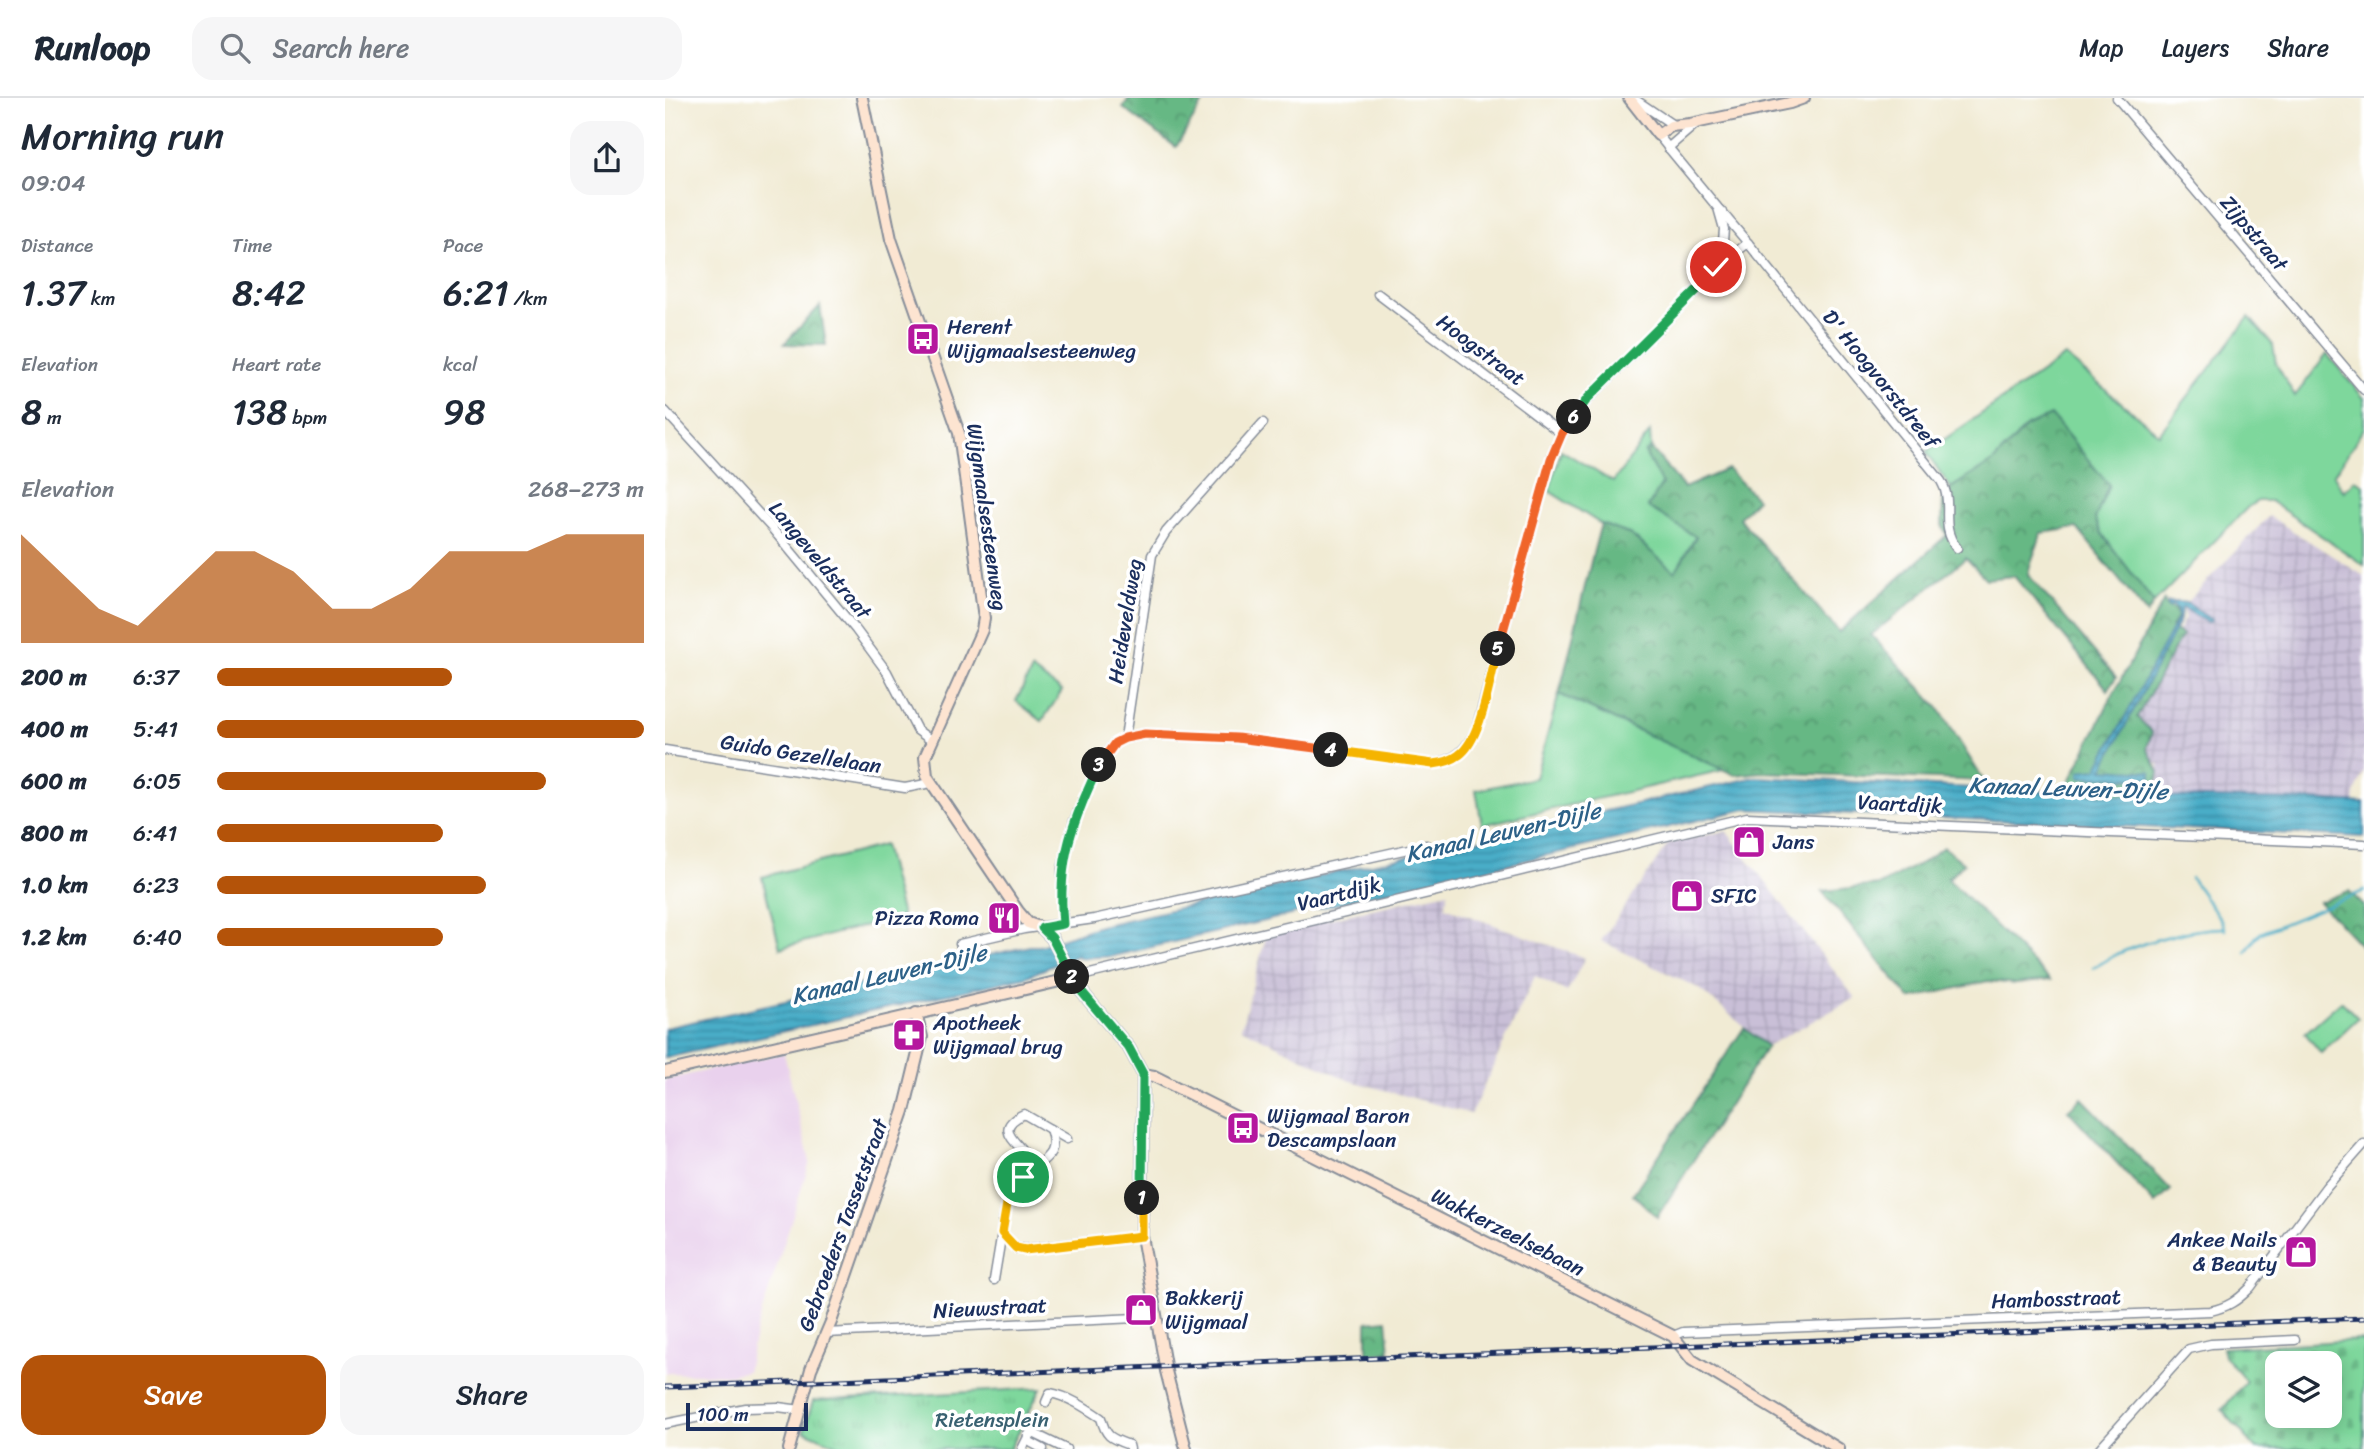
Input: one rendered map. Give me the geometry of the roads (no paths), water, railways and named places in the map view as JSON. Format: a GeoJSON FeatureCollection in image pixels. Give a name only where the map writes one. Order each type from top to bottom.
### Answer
{"type":"FeatureCollection","features":[{"type":"Feature","properties":{"kind":"street","name":"Wijgmaalsesteenweg"},"geometry":{"type":"LineString","coordinates":[[862,98],[891,239],[959,433],[984,618],[982,629],[925,757],[927,776],[1018,911],[1032,926],[1042,928],[1052,938],[1073,978]]}},
{"type":"Feature","properties":{"kind":"street"},"geometry":{"type":"LineString","coordinates":[[1631,98],[1673,125]]}},
{"type":"Feature","properties":{"kind":"street"},"geometry":{"type":"LineString","coordinates":[[1631,98],[1658,135],[1673,125],[1698,122],[1804,98]]}},
{"type":"Feature","properties":{"kind":"street","name":"Zijpstraat"},"geometry":{"type":"LineString","coordinates":[[2117,98],[2364,390]]}},
{"type":"Feature","properties":{"kind":"street"},"geometry":{"type":"LineString","coordinates":[[1668,148],[1698,122]]}},
{"type":"Feature","properties":{"kind":"street","name":"D' Hoogvorstdreef"},"geometry":{"type":"LineString","coordinates":[[1658,135],[1941,481],[1948,499],[1946,525],[1957,548]]}},
{"type":"Feature","properties":{"kind":"street"},"geometry":{"type":"LineString","coordinates":[[1063,924],[1062,869],[1074,821],[1101,760],[1115,743],[1125,738],[1145,734],[1237,738],[1433,764],[1460,755],[1476,730],[1551,459],[1562,433],[1588,398],[1708,279],[1722,253],[1724,229],[1718,208]]}},
{"type":"Feature","properties":{"kind":"street"},"geometry":{"type":"LineString","coordinates":[[1716,267],[1748,243]]}},
{"type":"Feature","properties":{"kind":"street","name":"Hoogstraat"},"geometry":{"type":"LineString","coordinates":[[1378,294],[1562,433]]}},
{"type":"Feature","properties":{"kind":"street","name":"Langeveldstraat"},"geometry":{"type":"LineString","coordinates":[[665,411],[770,526],[856,630],[887,672],[917,730],[932,741]]}},
{"type":"Feature","properties":{"kind":"street","name":"Heideveldweg"},"geometry":{"type":"LineString","coordinates":[[1125,738],[1150,566],[1157,545],[1263,423]]}},
{"type":"Feature","properties":{"kind":"street","name":"Guido Gezellelaan"},"geometry":{"type":"LineString","coordinates":[[665,750],[905,788],[931,783]]}},
{"type":"Feature","properties":{"kind":"street","name":"Vaartdijk"},"geometry":{"type":"LineString","coordinates":[[665,1072],[1747,817],[2364,844]]}},
{"type":"Feature","properties":{"kind":"street","name":"Vaartdijk"},"geometry":{"type":"LineString","coordinates":[[960,944],[1024,929],[1094,919],[1426,845]]}},
{"type":"Feature","properties":{"kind":"street"},"geometry":{"type":"LineString","coordinates":[[1073,978],[1129,1048],[1143,1074],[1142,1236],[1156,1317],[1186,1449]]}},
{"type":"Feature","properties":{"kind":"street","name":"Gebroeders Tassetstraat"},"geometry":{"type":"LineString","coordinates":[[789,1449],[811,1369],[904,1111],[922,1037],[916,1013]]}},
{"type":"Feature","properties":{"kind":"street","name":"Wakkerzeelsebaan"},"geometry":{"type":"LineString","coordinates":[[1143,1074],[1154,1076],[1673,1336],[1692,1360],[1839,1449]]}},
{"type":"Feature","properties":{"kind":"street"},"geometry":{"type":"LineString","coordinates":[[994,1280],[1007,1204],[1023,1177],[1028,1160],[1025,1153],[1010,1138],[1009,1130],[1013,1122],[1024,1114],[1067,1139]]}},
{"type":"Feature","properties":{"kind":"street"},"geometry":{"type":"LineString","coordinates":[[1023,1177],[1049,1156],[1053,1142],[1050,1129]]}},
{"type":"Feature","properties":{"kind":"street","name":"Hambosstraat"},"geometry":{"type":"LineString","coordinates":[[1673,1336],[1683,1332],[2210,1311],[2227,1307],[2238,1301],[2250,1288],[2326,1187],[2364,1144]]}},
{"type":"Feature","properties":{"kind":"street"},"geometry":{"type":"LineString","coordinates":[[1002,1233],[1016,1248],[1025,1250],[1142,1236]]}},
{"type":"Feature","properties":{"kind":"street","name":"Nieuwstraat"},"geometry":{"type":"LineString","coordinates":[[826,1333],[1156,1317]]}},
{"type":"Feature","properties":{"kind":"street"},"geometry":{"type":"LineString","coordinates":[[2099,1449],[2189,1349],[2211,1344],[2295,1340]]}},
{"type":"Feature","properties":{"kind":"street"},"geometry":{"type":"LineString","coordinates":[[1046,1402],[1050,1393],[1058,1394],[1093,1413],[1101,1418],[1104,1432],[1108,1436],[1129,1445],[1130,1449]]}},
{"type":"Feature","properties":{"kind":"street"},"geometry":{"type":"LineString","coordinates":[[665,1424],[744,1408],[778,1407],[801,1410]]}},
{"type":"Feature","properties":{"kind":"street"},"geometry":{"type":"LineString","coordinates":[[1021,1449],[1037,1419]]}},
{"type":"Feature","properties":{"kind":"street"},"geometry":{"type":"LineString","coordinates":[[1028,1436],[1033,1433],[1066,1449]]}},
{"type":"Feature","properties":{"kind":"street"},"geometry":{"type":"LineString","coordinates":[[1028,1436],[1030,1442],[1043,1449]]}},
{"type":"Feature","properties":{"kind":"water"},"geometry":{"type":"Polygon","coordinates":[[[2168,602],[2186,603],[2212,621],[2207,622],[2181,609],[2180,620],[2103,769],[2151,772],[2151,779],[2080,777],[2080,771],[2097,769],[2178,618],[2177,609],[2173,605],[2168,607],[2168,602]]]}},
{"type":"Feature","properties":{"kind":"water"},"geometry":{"type":"Polygon","coordinates":[[[1755,777],[2154,797],[2364,803],[2364,837],[1746,809],[1113,956],[1080,958],[1078,955],[1025,977],[665,1058],[665,1028],[1030,946],[1040,946],[1100,926],[1755,777]]]}},
{"type":"Feature","properties":{"kind":"waterway"},"geometry":{"type":"LineString","coordinates":[[2191,878],[2221,920],[2225,930]]}},
{"type":"Feature","properties":{"kind":"waterway"},"geometry":{"type":"LineString","coordinates":[[2246,952],[2261,933],[2364,891]]}},
{"type":"Feature","properties":{"kind":"waterway"},"geometry":{"type":"LineString","coordinates":[[2093,968],[2118,954],[2159,939],[2186,932],[2223,928]]}},
{"type":"Feature","properties":{"kind":"railway"},"geometry":{"type":"LineString","coordinates":[[665,1387],[2364,1318]]}},
{"type":"Feature","properties":{"kind":"place","name":"Herent Wijgmaalsesteenweg"},"geometry":{"type":"Point","coordinates":[923,339]}},
{"type":"Feature","properties":{"kind":"place","name":"Jans"},"geometry":{"type":"Point","coordinates":[1749,842]}},
{"type":"Feature","properties":{"kind":"place","name":"SFIC"},"geometry":{"type":"Point","coordinates":[1687,896]}},
{"type":"Feature","properties":{"kind":"place","name":"Pizza Roma"},"geometry":{"type":"Point","coordinates":[1004,918]}},
{"type":"Feature","properties":{"kind":"place","name":"Apotheek Wijgmaal brug"},"geometry":{"type":"Point","coordinates":[909,1035]}},
{"type":"Feature","properties":{"kind":"place","name":"Wijgmaal Baron Descampslaan"},"geometry":{"type":"Point","coordinates":[1243,1128]}},
{"type":"Feature","properties":{"kind":"place","name":"Ankee Nails & Beauty"},"geometry":{"type":"Point","coordinates":[2301,1252]}},
{"type":"Feature","properties":{"kind":"place","name":"Bakkerij Wijgmaal"},"geometry":{"type":"Point","coordinates":[1141,1310]}},
{"type":"Feature","properties":{"kind":"water label","name":"Kanaal Leuven-Dijle"},"geometry":{"type":"Point","coordinates":[2068,788]}},
{"type":"Feature","properties":{"kind":"water label","name":"Kanaal Leuven-Dijle"},"geometry":{"type":"Point","coordinates":[1503,832]}},
{"type":"Feature","properties":{"kind":"water label","name":"Kanaal Leuven-Dijle"},"geometry":{"type":"Point","coordinates":[889,974]}},
{"type":"Feature","properties":{"kind":"park label","name":"Rietensplein"},"geometry":{"type":"Point","coordinates":[992,1420]}}]}
